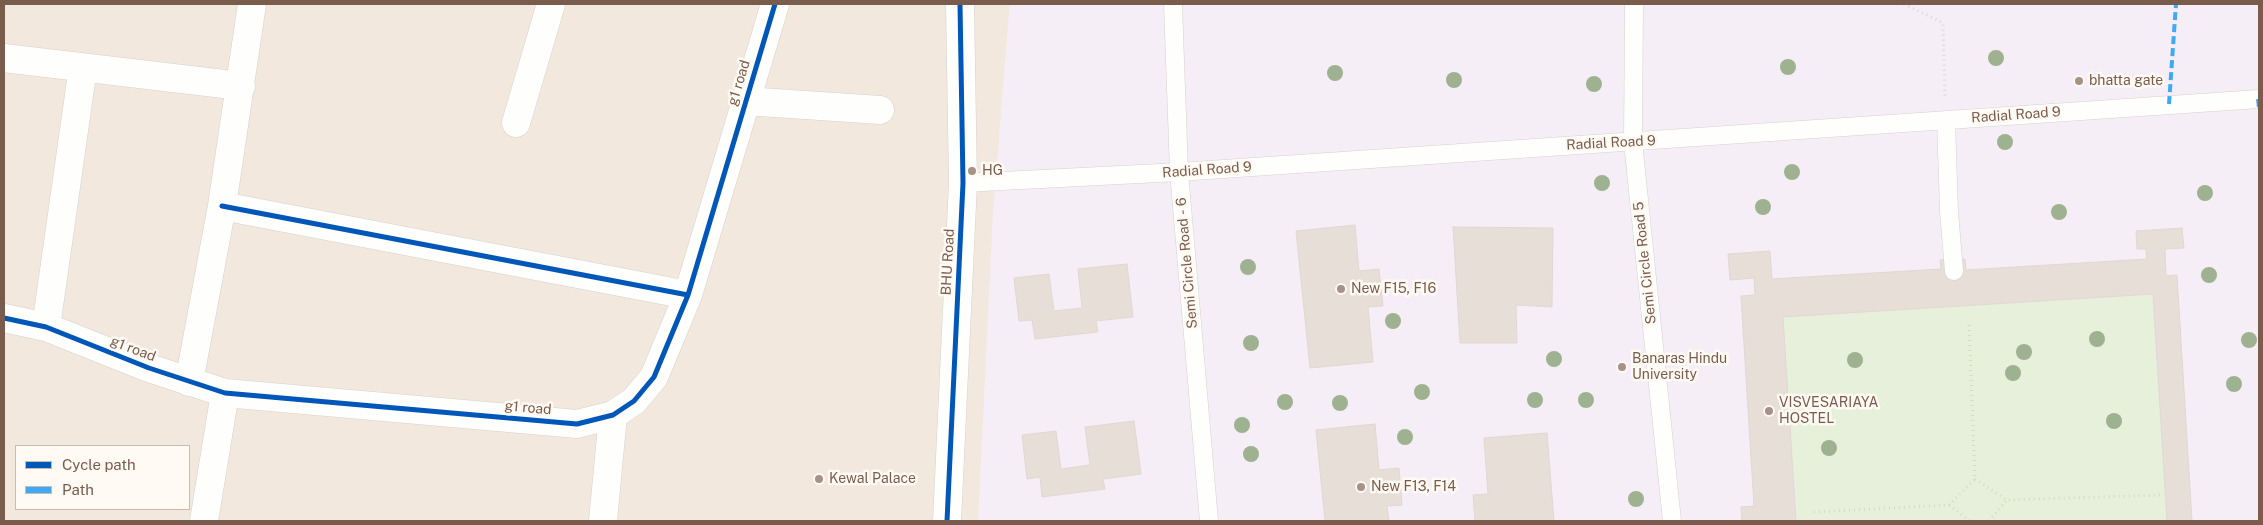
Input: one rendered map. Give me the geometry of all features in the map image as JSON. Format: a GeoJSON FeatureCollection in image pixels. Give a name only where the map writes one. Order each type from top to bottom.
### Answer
{"type":"FeatureCollection","features":[{"type":"Feature","properties":{"kind":"street"},"geometry":{"type":"LineString","coordinates":[[189,382],[222,206],[252,4]]}},
{"type":"Feature","properties":{"kind":"street"},"geometry":{"type":"LineString","coordinates":[[516,123],[551,4]]}},
{"type":"Feature","properties":{"kind":"street","name":"g1 road"},"geometry":{"type":"LineString","coordinates":[[4,318],[46,327],[189,382],[225,393],[577,424],[613,415],[634,401],[654,377],[688,295],[775,4]]}},
{"type":"Feature","properties":{"kind":"street","name":"BHU Road"},"geometry":{"type":"LineString","coordinates":[[947,521],[964,183],[960,4]]}},
{"type":"Feature","properties":{"kind":"street"},"geometry":{"type":"LineString","coordinates":[[4,58],[241,86]]}},
{"type":"Feature","properties":{"kind":"street"},"geometry":{"type":"LineString","coordinates":[[46,327],[83,67]]}},
{"type":"Feature","properties":{"kind":"street"},"geometry":{"type":"LineString","coordinates":[[745,101],[880,110]]}},
{"type":"Feature","properties":{"kind":"street"},"geometry":{"type":"LineString","coordinates":[[222,206],[688,295]]}},
{"type":"Feature","properties":{"kind":"street"},"geometry":{"type":"LineString","coordinates":[[204,521],[225,393]]}},
{"type":"Feature","properties":{"kind":"street"},"geometry":{"type":"LineString","coordinates":[[603,521],[613,415]]}},
{"type":"Feature","properties":{"kind":"lane","name":"Semi Circle Road - 6"},"geometry":{"type":"LineString","coordinates":[[1173,4],[1179,172],[1209,521]]}},
{"type":"Feature","properties":{"kind":"lane","name":"Semi Circle Road 5"},"geometry":{"type":"LineString","coordinates":[[1634,4],[1633,142],[1672,521]]}},
{"type":"Feature","properties":{"kind":"lane","name":"Radial Road 9"},"geometry":{"type":"LineString","coordinates":[[964,183],[1179,172],[2259,99]]}},
{"type":"Feature","properties":{"kind":"lane"},"geometry":{"type":"LineString","coordinates":[[1946,120],[1949,212],[1954,272]]}},
{"type":"Feature","properties":{"kind":"path"},"geometry":{"type":"LineString","coordinates":[[1904,4],[1942,23],[1946,120]]}},
{"type":"Feature","properties":{"kind":"path"},"geometry":{"type":"LineString","coordinates":[[1949,505],[1975,479],[1969,324]]}},
{"type":"Feature","properties":{"kind":"path"},"geometry":{"type":"LineString","coordinates":[[1975,479],[2006,500],[2162,495]]}},
{"type":"Feature","properties":{"kind":"path"},"geometry":{"type":"LineString","coordinates":[[1989,521],[2006,500]]}},
{"type":"Feature","properties":{"kind":"path"},"geometry":{"type":"LineString","coordinates":[[1814,512],[1949,505],[1970,521]]}},
{"type":"Feature","properties":{"kind":"shaded area"},"geometry":{"type":"Polygon","coordinates":[[[4,4],[1010,4],[996,180],[1697,521],[4,521],[4,4]]]}},
{"type":"Feature","properties":{"kind":"shaded area","name":"Banaras Hindu University"},"geometry":{"type":"Polygon","coordinates":[[[1010,4],[2259,4],[2259,521],[978,521],[993,213],[1010,4]]]}},
{"type":"Feature","properties":{"kind":"green space"},"geometry":{"type":"Polygon","coordinates":[[[2153,294],[2167,521],[1796,521],[1783,317],[2153,294]]]}},
{"type":"Feature","properties":{"kind":"building","name":"New F15, F16"},"geometry":{"type":"Polygon","coordinates":[[[1355,225],[1359,271],[1379,269],[1383,306],[1368,307],[1373,362],[1310,368],[1296,231],[1355,225]]]}},
{"type":"Feature","properties":{"kind":"building"},"geometry":{"type":"Polygon","coordinates":[[[1453,227],[1553,228],[1552,307],[1516,305],[1517,343],[1460,343],[1453,227]]]}},
{"type":"Feature","properties":{"kind":"building","name":"VISVESARIAYA HOSTEL"},"geometry":{"type":"Polygon","coordinates":[[[2182,228],[2184,248],[2165,249],[2166,276],[2177,275],[2192,521],[2167,521],[2153,294],[1783,317],[1796,521],[1742,521],[1741,507],[1754,506],[1741,296],[1755,295],[1754,278],[1730,280],[1728,254],[1770,251],[1772,279],[1941,269],[1940,260],[1965,259],[1966,270],[2147,259],[2146,249],[2137,249],[2136,231],[2182,228]]]}},
{"type":"Feature","properties":{"kind":"building"},"geometry":{"type":"Polygon","coordinates":[[[1127,264],[1133,317],[1096,321],[1098,332],[1035,339],[1032,320],[1019,321],[1014,278],[1049,274],[1054,311],[1082,308],[1078,269],[1127,264]]]}},
{"type":"Feature","properties":{"kind":"building"},"geometry":{"type":"Polygon","coordinates":[[[1134,421],[1141,474],[1103,479],[1105,489],[1042,497],[1040,477],[1027,479],[1022,435],[1056,431],[1061,469],[1090,465],[1085,427],[1134,421]]]}},
{"type":"Feature","properties":{"kind":"building","name":"New F13, F14"},"geometry":{"type":"Polygon","coordinates":[[[1375,424],[1379,470],[1399,468],[1402,505],[1387,506],[1389,521],[1325,521],[1316,430],[1375,424]]]}},
{"type":"Feature","properties":{"kind":"building"},"geometry":{"type":"Polygon","coordinates":[[[1547,433],[1554,521],[1475,521],[1473,495],[1488,494],[1484,438],[1547,433]]]}},
{"type":"Feature","properties":{"kind":"marked path"},"geometry":{"type":"LineString","coordinates":[[2169,104],[2176,4]]}},
{"type":"Feature","properties":{"kind":"marked path"},"geometry":{"type":"LineString","coordinates":[[2258,99],[2259,108]]}},
{"type":"Feature","properties":{"kind":"cycle path"},"geometry":{"type":"LineString","coordinates":[[4,318],[46,327],[149,368],[225,393],[577,424],[613,415],[634,401],[654,377],[688,295],[775,4]]}},
{"type":"Feature","properties":{"kind":"cycle path"},"geometry":{"type":"LineString","coordinates":[[947,521],[963,183],[960,4]]}},
{"type":"Feature","properties":{"kind":"cycle path"},"geometry":{"type":"LineString","coordinates":[[222,206],[688,295]]}},
{"type":"Feature","properties":{"kind":"place","name":"bhatta gate"},"geometry":{"type":"Point","coordinates":[2079,81]}},
{"type":"Feature","properties":{"kind":"place","name":"HG"},"geometry":{"type":"Point","coordinates":[972,171]}},
{"type":"Feature","properties":{"kind":"place","name":"New F15, F16"},"geometry":{"type":"Point","coordinates":[1341,289]}},
{"type":"Feature","properties":{"kind":"place","name":"Banaras Hindu University"},"geometry":{"type":"Point","coordinates":[1622,367]}},
{"type":"Feature","properties":{"kind":"place","name":"VISVESARIAYA HOSTEL"},"geometry":{"type":"Point","coordinates":[1769,411]}},
{"type":"Feature","properties":{"kind":"place","name":"Kewal Palace"},"geometry":{"type":"Point","coordinates":[819,479]}},
{"type":"Feature","properties":{"kind":"place","name":"New F13, F14"},"geometry":{"type":"Point","coordinates":[1361,487]}}]}
